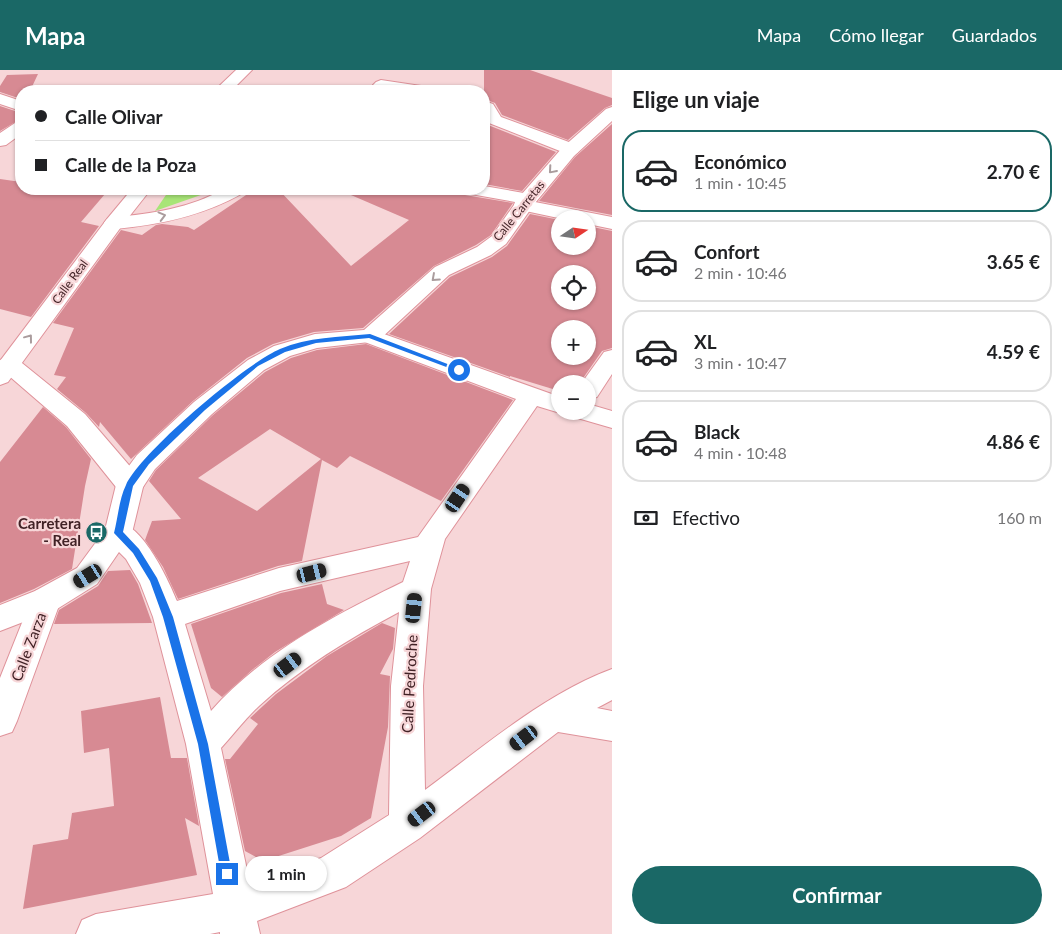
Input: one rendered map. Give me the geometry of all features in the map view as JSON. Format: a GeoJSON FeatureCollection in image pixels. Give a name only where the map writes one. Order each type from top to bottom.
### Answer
{"type":"FeatureCollection","features":[{"type":"Feature","properties":{"kind":"street"},"geometry":{"type":"LineString","coordinates":[[229,85],[245,70]]}},
{"type":"Feature","properties":{"kind":"street"},"geometry":{"type":"LineString","coordinates":[[379,85],[386,70]]}},
{"type":"Feature","properties":{"kind":"street"},"geometry":{"type":"LineString","coordinates":[[0,99],[15,104]]}},
{"type":"Feature","properties":{"kind":"street"},"geometry":{"type":"LineString","coordinates":[[490,112],[495,120],[571,149]]}},
{"type":"Feature","properties":{"kind":"street","name":"Calle Carretas"},"geometry":{"type":"LineString","coordinates":[[370,336],[442,271],[484,251],[499,240],[525,202],[571,149],[612,112]]}},
{"type":"Feature","properties":{"kind":"street"},"geometry":{"type":"LineString","coordinates":[[0,141],[15,131]]}},
{"type":"Feature","properties":{"kind":"street"},"geometry":{"type":"LineString","coordinates":[[490,194],[612,223]]}},
{"type":"Feature","properties":{"kind":"street","name":"Calle Real"},"geometry":{"type":"LineString","coordinates":[[5,370],[114,223],[137,195]]}},
{"type":"Feature","properties":{"kind":"street"},"geometry":{"type":"LineString","coordinates":[[114,223],[145,221],[190,209],[228,195]]}},
{"type":"Feature","properties":{"kind":"street"},"geometry":{"type":"LineString","coordinates":[[0,618],[46,600],[88,576],[118,533],[130,485],[146,462],[203,408],[256,365],[282,350],[315,341],[370,336],[551,402]]}},
{"type":"Feature","properties":{"kind":"street"},"geometry":{"type":"LineString","coordinates":[[596,380],[612,357]]}},
{"type":"Feature","properties":{"kind":"street"},"geometry":{"type":"LineString","coordinates":[[5,370],[76,420],[130,485]]}},
{"type":"Feature","properties":{"kind":"street","name":"Calle Pedroche"},"geometry":{"type":"LineString","coordinates":[[407,825],[407,686],[416,588],[432,536],[531,396]]}},
{"type":"Feature","properties":{"kind":"street"},"geometry":{"type":"LineString","coordinates":[[596,415],[612,420]]}},
{"type":"Feature","properties":{"kind":"street"},"geometry":{"type":"LineString","coordinates":[[118,533],[136,551],[154,580],[168,617],[203,744],[237,922]]}},
{"type":"Feature","properties":{"kind":"street"},"geometry":{"type":"LineString","coordinates":[[168,617],[279,580],[429,544]]}},
{"type":"Feature","properties":{"kind":"street"},"geometry":{"type":"LineString","coordinates":[[203,744],[249,695],[314,645],[365,614],[416,588]]}},
{"type":"Feature","properties":{"kind":"street","name":"Calle Zarza"},"geometry":{"type":"LineString","coordinates":[[0,721],[46,600]]}},
{"type":"Feature","properties":{"kind":"street"},"geometry":{"type":"LineString","coordinates":[[96,934],[237,922],[332,873],[407,825],[553,716],[612,683]]}},
{"type":"Feature","properties":{"kind":"street"},"geometry":{"type":"LineString","coordinates":[[553,716],[612,726]]}},
{"type":"Feature","properties":{"kind":"green space"},"geometry":{"type":"Polygon","coordinates":[[[166,195],[201,195],[155,211],[166,195]]]}},
{"type":"Feature","properties":{"kind":"building"},"geometry":{"type":"Polygon","coordinates":[[[484,70],[530,70],[612,98],[612,105],[605,108],[568,140],[502,115],[495,103],[490,101],[490,85],[484,85],[484,70]]]}},
{"type":"Feature","properties":{"kind":"building"},"geometry":{"type":"Polygon","coordinates":[[[38,74],[33,85],[15,85],[15,97],[0,92],[0,86],[7,75],[38,74]]]}},
{"type":"Feature","properties":{"kind":"building"},"geometry":{"type":"Polygon","coordinates":[[[0,106],[15,111],[15,122],[0,131],[0,106]]]}},
{"type":"Feature","properties":{"kind":"building"},"geometry":{"type":"Polygon","coordinates":[[[612,124],[612,215],[596,212],[596,210],[586,210],[539,201],[575,157],[612,124]]]}},
{"type":"Feature","properties":{"kind":"building"},"geometry":{"type":"Polygon","coordinates":[[[490,126],[556,152],[522,191],[490,185],[490,126]]]}},
{"type":"Feature","properties":{"kind":"building"},"geometry":{"type":"Polygon","coordinates":[[[0,179],[15,181],[15,195],[104,195],[81,222],[99,226],[31,317],[0,309],[0,179]]]}},
{"type":"Feature","properties":{"kind":"building"},"geometry":{"type":"Polygon","coordinates":[[[246,195],[284,195],[351,266],[409,220],[351,195],[465,195],[513,203],[491,235],[476,245],[434,266],[363,328],[314,332],[273,344],[247,358],[193,401],[131,459],[100,422],[99,427],[86,413],[57,389],[66,377],[54,375],[74,328],[53,323],[121,230],[142,235],[156,225],[162,224],[188,227],[194,230],[246,195]]]}},
{"type":"Feature","properties":{"kind":"building"},"geometry":{"type":"Polygon","coordinates":[[[530,214],[551,218],[551,255],[596,255],[596,228],[612,231],[612,348],[602,351],[596,360],[596,320],[551,320],[551,365],[592,365],[585,375],[551,375],[551,388],[510,377],[389,334],[450,277],[492,257],[507,246],[530,214]]]}},
{"type":"Feature","properties":{"kind":"building"},"geometry":{"type":"Polygon","coordinates":[[[366,344],[513,400],[441,501],[350,456],[337,468],[322,460],[302,561],[278,566],[178,599],[163,567],[145,540],[152,521],[181,519],[149,481],[156,470],[213,415],[265,372],[291,358],[317,350],[366,344]],[[270,429],[198,478],[257,511],[321,459],[270,429]]]}},
{"type":"Feature","properties":{"kind":"building"},"geometry":{"type":"Polygon","coordinates":[[[43,407],[66,427],[91,459],[72,569],[34,589],[0,603],[0,462],[43,407]]]}},
{"type":"Feature","properties":{"kind":"building"},"geometry":{"type":"Polygon","coordinates":[[[130,570],[138,584],[152,623],[54,624],[59,610],[98,586],[108,571],[130,570]]]}},
{"type":"Feature","properties":{"kind":"building"},"geometry":{"type":"Polygon","coordinates":[[[322,584],[327,604],[344,610],[275,652],[222,697],[211,688],[191,624],[281,593],[322,584]]]}},
{"type":"Feature","properties":{"kind":"building"},"geometry":{"type":"Polygon","coordinates":[[[382,623],[395,628],[393,649],[380,674],[390,676],[388,727],[371,818],[341,836],[263,861],[245,851],[225,759],[230,759],[258,724],[250,718],[276,694],[327,656],[382,623]]]}},
{"type":"Feature","properties":{"kind":"building"},"geometry":{"type":"Polygon","coordinates":[[[160,697],[171,758],[187,758],[199,826],[185,818],[197,875],[23,909],[33,845],[68,839],[72,813],[114,806],[109,748],[84,753],[81,711],[160,697]]]}},
{"type":"Feature","properties":{"kind":"place","name":"Carretera - Real"},"geometry":{"type":"Point","coordinates":[97,533]}},
{"type":"Feature","properties":{"kind":"route"},"geometry":{"type":"LineString","coordinates":[[227,874],[203,744],[168,617],[154,580],[136,551],[118,533],[130,485],[146,462],[203,408],[256,365],[282,350],[315,341],[370,336],[459,370]]}}]}
